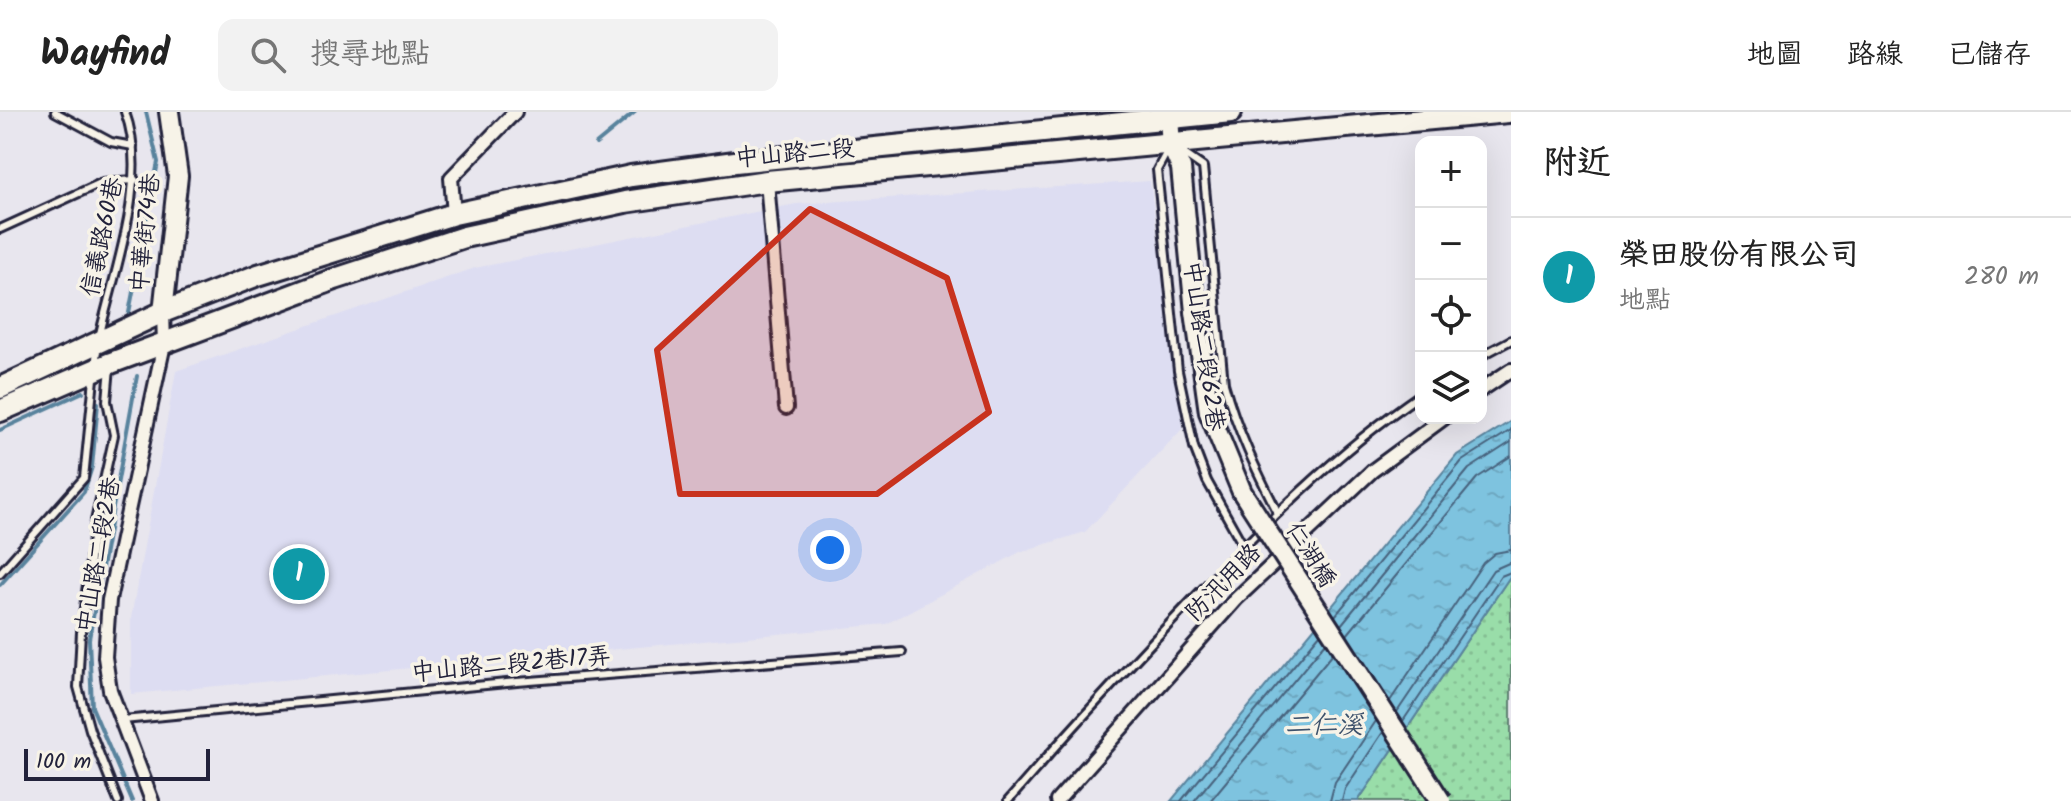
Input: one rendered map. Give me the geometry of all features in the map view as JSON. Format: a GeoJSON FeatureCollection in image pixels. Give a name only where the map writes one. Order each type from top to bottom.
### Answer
{"type":"FeatureCollection","features":[{"type":"Feature","properties":{"kind":"main road","name":"中山路二段"},"geometry":{"type":"LineString","coordinates":[[0,388],[155,316],[258,275],[454,214],[631,176],[691,168],[1231,112]]}},
{"type":"Feature","properties":{"kind":"main road","name":"中山路二段"},"geometry":{"type":"LineString","coordinates":[[0,411],[103,366],[335,279],[464,237],[625,202],[767,181],[1508,112]]}},
{"type":"Feature","properties":{"kind":"street","name":"中華街74巷"},"geometry":{"type":"LineString","coordinates":[[155,316],[178,176],[169,112]]}},
{"type":"Feature","properties":{"kind":"street"},"geometry":{"type":"LineString","coordinates":[[454,214],[451,178],[515,112]]}},
{"type":"Feature","properties":{"kind":"street","name":"中山路二段62巷"},"geometry":{"type":"LineString","coordinates":[[1169,118],[1171,145],[1181,168],[1195,312]]}},
{"type":"Feature","properties":{"kind":"street"},"geometry":{"type":"LineString","coordinates":[[767,181],[786,408]]}},
{"type":"Feature","properties":{"kind":"street","name":"仁湖橋"},"geometry":{"type":"LineString","coordinates":[[1195,312],[1209,412],[1242,492],[1441,801]]}},
{"type":"Feature","properties":{"kind":"street","name":"中山路二段2巷"},"geometry":{"type":"LineString","coordinates":[[152,801],[110,690],[105,657],[109,600],[158,346],[155,316]]}},
{"type":"Feature","properties":{"kind":"street"},"geometry":{"type":"LineString","coordinates":[[1487,386],[1511,370]]}},
{"type":"Feature","properties":{"kind":"street","name":"防汛用路"},"geometry":{"type":"LineString","coordinates":[[1057,801],[1236,599],[1372,471],[1436,424]]}},
{"type":"Feature","properties":{"kind":"lane"},"geometry":{"type":"LineString","coordinates":[[55,112],[111,142],[133,146]]}},
{"type":"Feature","properties":{"kind":"lane","name":"信義路60巷"},"geometry":{"type":"LineString","coordinates":[[103,366],[102,342],[135,180],[133,146],[125,112]]}},
{"type":"Feature","properties":{"kind":"lane","name":"中山路二段62巷"},"geometry":{"type":"LineString","coordinates":[[1244,547],[1207,481],[1194,447],[1178,371],[1157,170],[1171,145],[1203,167],[1224,383],[1247,453],[1278,513]]}},
{"type":"Feature","properties":{"kind":"lane"},"geometry":{"type":"LineString","coordinates":[[0,229],[103,182],[135,180]]}},
{"type":"Feature","properties":{"kind":"lane"},"geometry":{"type":"LineString","coordinates":[[1487,353],[1511,340]]}},
{"type":"Feature","properties":{"kind":"lane"},"geometry":{"type":"LineString","coordinates":[[0,573],[84,478],[103,366]]}},
{"type":"Feature","properties":{"kind":"lane"},"geometry":{"type":"LineString","coordinates":[[103,366],[114,435],[95,521],[81,632],[78,687],[90,730],[118,801]]}},
{"type":"Feature","properties":{"kind":"lane"},"geometry":{"type":"LineString","coordinates":[[1008,801],[1136,659],[1278,513],[1372,429],[1415,398]]}},
{"type":"Feature","properties":{"kind":"lane","name":"中山路二段2巷17弄"},"geometry":{"type":"LineString","coordinates":[[123,720],[517,682],[902,652]]}},
{"type":"Feature","properties":{"kind":"highlighted area"},"geometry":{"type":"Polygon","coordinates":[[[810,209],[947,278],[989,412],[877,494],[680,494],[657,350],[810,209]]]}},
{"type":"Feature","properties":{"kind":"shaded area"},"geometry":{"type":"Polygon","coordinates":[[[1150,181],[1183,428],[1085,532],[1020,552],[886,624],[131,694],[131,618],[176,371],[475,268],[796,204],[1150,181]]]}},
{"type":"Feature","properties":{"kind":"green space"},"geometry":{"type":"Polygon","coordinates":[[[1511,575],[1511,801],[1358,801],[1511,575]]]}},
{"type":"Feature","properties":{"kind":"water","name":"二仁溪"},"geometry":{"type":"Polygon","coordinates":[[[1511,421],[1511,575],[1358,801],[1171,801],[1457,455],[1511,421]]]}},
{"type":"Feature","properties":{"kind":"waterway"},"geometry":{"type":"LineString","coordinates":[[128,318],[158,162],[146,112]]}},
{"type":"Feature","properties":{"kind":"waterway"},"geometry":{"type":"LineString","coordinates":[[596,144],[635,112]]}},
{"type":"Feature","properties":{"kind":"waterway"},"geometry":{"type":"LineString","coordinates":[[132,801],[92,707],[89,639],[137,376]]}},
{"type":"Feature","properties":{"kind":"waterway"},"geometry":{"type":"LineString","coordinates":[[0,430],[83,392]]}},
{"type":"Feature","properties":{"kind":"waterway"},"geometry":{"type":"LineString","coordinates":[[0,585],[84,492],[92,467],[98,403]]}},
{"type":"Feature","properties":{"kind":"place","name":"榮田股份有限公司"},"geometry":{"type":"Point","coordinates":[299,574]}}]}
